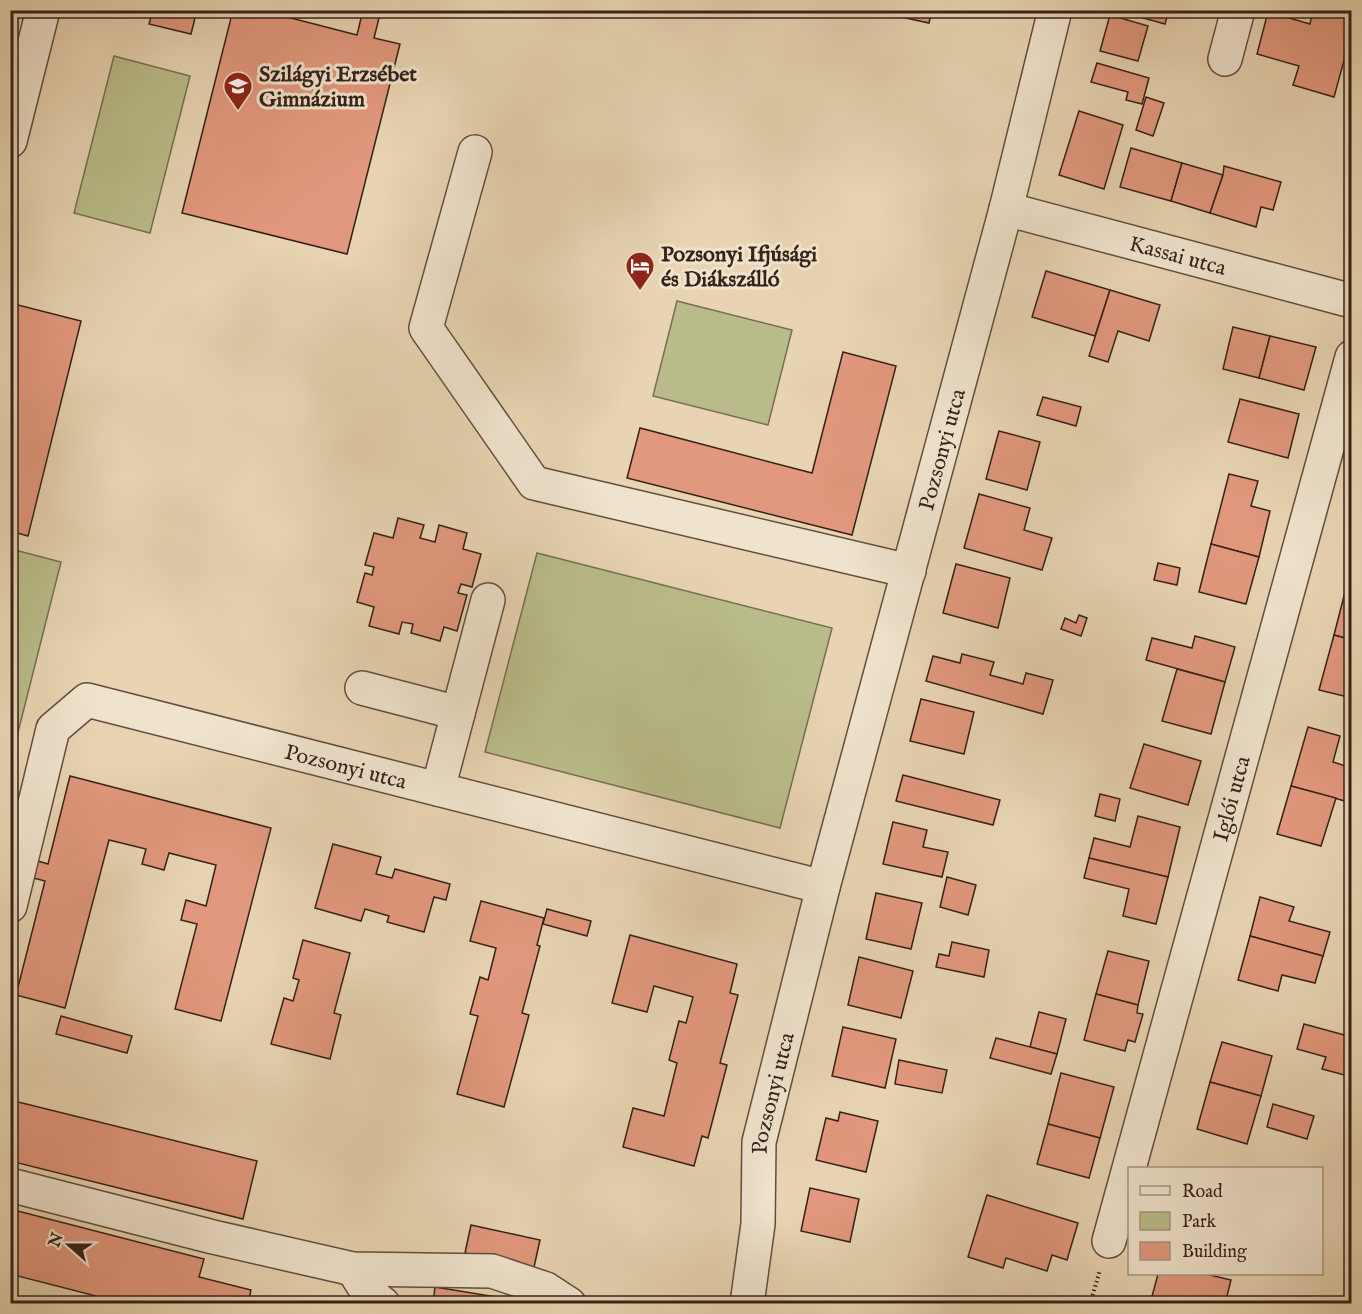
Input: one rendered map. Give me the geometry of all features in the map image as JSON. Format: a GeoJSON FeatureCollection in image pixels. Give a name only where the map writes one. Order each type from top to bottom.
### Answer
{"type":"FeatureCollection","features":[{"type":"Feature","properties":{"kind":"street"},"geometry":{"type":"LineString","coordinates":[[10,141],[43,10]]}},
{"type":"Feature","properties":{"kind":"street","name":"Pozsonyi utca"},"geometry":{"type":"LineString","coordinates":[[747,1304],[758,1224],[759,1142],[824,887],[1006,209],[1055,10]]}},
{"type":"Feature","properties":{"kind":"street"},"geometry":{"type":"LineString","coordinates":[[1225,59],[1238,10]]}},
{"type":"Feature","properties":{"kind":"street"},"geometry":{"type":"LineString","coordinates":[[476,152],[426,328],[534,483],[909,571]]}},
{"type":"Feature","properties":{"kind":"street","name":"Kassai utca"},"geometry":{"type":"LineString","coordinates":[[1006,209],[1352,301]]}},
{"type":"Feature","properties":{"kind":"street","name":"Iglói utca"},"geometry":{"type":"LineString","coordinates":[[1129,1167],[1352,357]]}},
{"type":"Feature","properties":{"kind":"street"},"geometry":{"type":"LineString","coordinates":[[438,789],[488,600]]}},
{"type":"Feature","properties":{"kind":"street"},"geometry":{"type":"LineString","coordinates":[[362,688],[458,713]]}},
{"type":"Feature","properties":{"kind":"street","name":"Pozsonyi utca"},"geometry":{"type":"LineString","coordinates":[[10,906],[53,729],[87,700],[824,887]]}},
{"type":"Feature","properties":{"kind":"street","name":"Iglói utca"},"geometry":{"type":"LineString","coordinates":[[1109,1241],[1128,1172]]}},
{"type":"Feature","properties":{"kind":"street"},"geometry":{"type":"LineString","coordinates":[[10,1185],[213,1238],[353,1269],[492,1271],[546,1289],[569,1304]]}},
{"type":"Feature","properties":{"kind":"street"},"geometry":{"type":"LineString","coordinates":[[353,1269],[366,1290],[383,1304]]}},
{"type":"Feature","properties":{"kind":"green space"},"geometry":{"type":"Polygon","coordinates":[[[114,56],[190,76],[150,233],[74,213],[114,56]]]}},
{"type":"Feature","properties":{"kind":"green space"},"geometry":{"type":"Polygon","coordinates":[[[677,301],[792,330],[768,425],[653,396],[677,301]]]}},
{"type":"Feature","properties":{"kind":"green space"},"geometry":{"type":"Polygon","coordinates":[[[10,549],[61,562],[11,760],[10,549]]]}},
{"type":"Feature","properties":{"kind":"green space"},"geometry":{"type":"Polygon","coordinates":[[[537,553],[832,628],[780,828],[485,752],[537,553]]]}},
{"type":"Feature","properties":{"kind":"building"},"geometry":{"type":"Polygon","coordinates":[[[153,10],[197,10],[191,34],[149,24],[153,10]]]}},
{"type":"Feature","properties":{"kind":"building"},"geometry":{"type":"Polygon","coordinates":[[[233,10],[260,10],[357,35],[363,10],[381,10],[374,38],[400,44],[347,254],[182,213],[233,10]]]}},
{"type":"Feature","properties":{"kind":"building"},"geometry":{"type":"Polygon","coordinates":[[[878,10],[932,10],[929,23],[878,12],[878,10]]]}},
{"type":"Feature","properties":{"kind":"building"},"geometry":{"type":"Polygon","coordinates":[[[1145,10],[1169,10],[1165,24],[1143,18],[1145,10]]]}},
{"type":"Feature","properties":{"kind":"building"},"geometry":{"type":"Polygon","coordinates":[[[1313,10],[1352,10],[1352,31],[1334,97],[1293,85],[1299,66],[1257,54],[1268,12],[1310,24],[1313,10]]]}},
{"type":"Feature","properties":{"kind":"building"},"geometry":{"type":"Polygon","coordinates":[[[1110,15],[1148,26],[1138,61],[1100,51],[1110,15]]]}},
{"type":"Feature","properties":{"kind":"building"},"geometry":{"type":"Polygon","coordinates":[[[1097,63],[1149,78],[1142,104],[1126,100],[1128,92],[1091,82],[1097,63]]]}},
{"type":"Feature","properties":{"kind":"building"},"geometry":{"type":"Polygon","coordinates":[[[1146,97],[1164,103],[1153,136],[1136,130],[1146,97]]]}},
{"type":"Feature","properties":{"kind":"building"},"geometry":{"type":"Polygon","coordinates":[[[1079,111],[1123,125],[1104,189],[1059,175],[1079,111]]]}},
{"type":"Feature","properties":{"kind":"building"},"geometry":{"type":"Polygon","coordinates":[[[1131,148],[1182,163],[1171,201],[1120,187],[1131,148]]]}},
{"type":"Feature","properties":{"kind":"building"},"geometry":{"type":"Polygon","coordinates":[[[1182,163],[1223,175],[1210,213],[1171,201],[1182,163]]]}},
{"type":"Feature","properties":{"kind":"building"},"geometry":{"type":"Polygon","coordinates":[[[1224,166],[1281,182],[1273,210],[1261,207],[1256,227],[1210,213],[1224,166]]]}},
{"type":"Feature","properties":{"kind":"building"},"geometry":{"type":"Polygon","coordinates":[[[1352,228],[1352,251],[1345,249],[1352,228]]]}},
{"type":"Feature","properties":{"kind":"building"},"geometry":{"type":"Polygon","coordinates":[[[1046,271],[1110,290],[1095,336],[1032,317],[1046,271]]]}},
{"type":"Feature","properties":{"kind":"building"},"geometry":{"type":"Polygon","coordinates":[[[1110,290],[1160,305],[1149,341],[1118,331],[1108,362],[1089,356],[1110,290]]]}},
{"type":"Feature","properties":{"kind":"building"},"geometry":{"type":"Polygon","coordinates":[[[10,303],[81,321],[28,536],[10,531],[10,303]]]}},
{"type":"Feature","properties":{"kind":"building"},"geometry":{"type":"Polygon","coordinates":[[[1233,327],[1270,336],[1259,378],[1223,369],[1233,327]]]}},
{"type":"Feature","properties":{"kind":"building"},"geometry":{"type":"Polygon","coordinates":[[[1270,336],[1316,347],[1304,390],[1259,378],[1270,336]]]}},
{"type":"Feature","properties":{"kind":"building"},"geometry":{"type":"Polygon","coordinates":[[[843,352],[896,366],[852,535],[627,478],[640,428],[812,473],[843,352]]]}},
{"type":"Feature","properties":{"kind":"building"},"geometry":{"type":"Polygon","coordinates":[[[1043,397],[1081,407],[1076,426],[1037,415],[1043,397]]]}},
{"type":"Feature","properties":{"kind":"building"},"geometry":{"type":"Polygon","coordinates":[[[1240,399],[1299,414],[1288,458],[1228,442],[1240,399]]]}},
{"type":"Feature","properties":{"kind":"building"},"geometry":{"type":"Polygon","coordinates":[[[999,431],[1040,442],[1027,490],[986,479],[999,431]]]}},
{"type":"Feature","properties":{"kind":"building"},"geometry":{"type":"Polygon","coordinates":[[[1229,474],[1258,481],[1251,506],[1270,511],[1259,557],[1211,544],[1229,474]]]}},
{"type":"Feature","properties":{"kind":"building"},"geometry":{"type":"Polygon","coordinates":[[[979,494],[1030,508],[1024,530],[1052,538],[1042,570],[964,548],[979,494]]]}},
{"type":"Feature","properties":{"kind":"building"},"geometry":{"type":"Polygon","coordinates":[[[398,518],[424,525],[420,538],[435,542],[439,525],[467,533],[463,549],[481,554],[472,587],[461,584],[458,593],[467,595],[457,631],[444,627],[440,641],[411,633],[413,624],[402,622],[399,634],[369,626],[374,607],[357,602],[365,573],[372,575],[374,567],[365,565],[374,533],[393,538],[398,518]]]}},
{"type":"Feature","properties":{"kind":"building"},"geometry":{"type":"Polygon","coordinates":[[[1211,544],[1259,557],[1246,604],[1199,592],[1211,544]]]}},
{"type":"Feature","properties":{"kind":"building"},"geometry":{"type":"Polygon","coordinates":[[[1158,563],[1180,568],[1177,585],[1154,580],[1158,563]]]}},
{"type":"Feature","properties":{"kind":"building"},"geometry":{"type":"Polygon","coordinates":[[[956,564],[1010,578],[998,628],[943,613],[956,564]]]}},
{"type":"Feature","properties":{"kind":"building"},"geometry":{"type":"Polygon","coordinates":[[[1345,592],[1352,593],[1352,640],[1334,635],[1345,592]]]}},
{"type":"Feature","properties":{"kind":"building"},"geometry":{"type":"Polygon","coordinates":[[[1079,615],[1087,618],[1081,636],[1061,629],[1065,618],[1076,623],[1079,615]]]}},
{"type":"Feature","properties":{"kind":"building"},"geometry":{"type":"Polygon","coordinates":[[[1334,635],[1352,640],[1352,698],[1319,690],[1334,635]]]}},
{"type":"Feature","properties":{"kind":"building"},"geometry":{"type":"Polygon","coordinates":[[[1195,636],[1235,647],[1225,682],[1146,660],[1152,638],[1192,648],[1195,636]]]}},
{"type":"Feature","properties":{"kind":"building"},"geometry":{"type":"Polygon","coordinates":[[[962,654],[994,662],[990,675],[1023,684],[1026,673],[1053,680],[1043,714],[926,681],[933,656],[960,663],[962,654]]]}},
{"type":"Feature","properties":{"kind":"building"},"geometry":{"type":"Polygon","coordinates":[[[1177,669],[1225,682],[1211,734],[1162,721],[1177,669]]]}},
{"type":"Feature","properties":{"kind":"building"},"geometry":{"type":"Polygon","coordinates":[[[921,699],[974,712],[964,754],[910,741],[921,699]]]}},
{"type":"Feature","properties":{"kind":"building"},"geometry":{"type":"Polygon","coordinates":[[[1308,727],[1340,736],[1333,762],[1352,768],[1352,803],[1291,786],[1308,727]]]}},
{"type":"Feature","properties":{"kind":"building"},"geometry":{"type":"Polygon","coordinates":[[[1144,744],[1201,761],[1188,805],[1130,788],[1144,744]]]}},
{"type":"Feature","properties":{"kind":"building"},"geometry":{"type":"Polygon","coordinates":[[[903,775],[1000,800],[993,825],[896,801],[903,775]]]}},
{"type":"Feature","properties":{"kind":"building"},"geometry":{"type":"Polygon","coordinates":[[[70,776],[271,828],[221,1021],[175,1009],[197,924],[181,920],[186,900],[206,906],[216,865],[169,853],[164,870],[142,864],[146,849],[109,840],[65,1008],[16,995],[45,881],[26,876],[31,859],[48,864],[70,776]]]}},
{"type":"Feature","properties":{"kind":"building"},"geometry":{"type":"Polygon","coordinates":[[[1291,786],[1336,798],[1321,846],[1277,834],[1291,786]]]}},
{"type":"Feature","properties":{"kind":"building"},"geometry":{"type":"Polygon","coordinates":[[[1100,794],[1120,799],[1115,821],[1095,816],[1100,794]]]}},
{"type":"Feature","properties":{"kind":"building"},"geometry":{"type":"Polygon","coordinates":[[[1138,816],[1180,827],[1168,877],[1089,858],[1094,838],[1130,847],[1138,816]]]}},
{"type":"Feature","properties":{"kind":"building"},"geometry":{"type":"Polygon","coordinates":[[[893,822],[927,830],[923,847],[948,852],[942,877],[883,864],[893,822]]]}},
{"type":"Feature","properties":{"kind":"building"},"geometry":{"type":"Polygon","coordinates":[[[333,844],[381,857],[376,874],[392,878],[395,869],[450,884],[446,900],[434,897],[424,932],[387,922],[389,916],[365,909],[361,921],[315,908],[333,844]]]}},
{"type":"Feature","properties":{"kind":"building"},"geometry":{"type":"Polygon","coordinates":[[[1089,858],[1168,877],[1156,924],[1123,916],[1129,889],[1084,878],[1089,858]]]}},
{"type":"Feature","properties":{"kind":"building"},"geometry":{"type":"Polygon","coordinates":[[[947,877],[976,885],[968,915],[940,907],[947,877]]]}},
{"type":"Feature","properties":{"kind":"building"},"geometry":{"type":"Polygon","coordinates":[[[876,893],[922,903],[911,949],[866,939],[876,893]]]}},
{"type":"Feature","properties":{"kind":"building"},"geometry":{"type":"Polygon","coordinates":[[[1260,897],[1294,907],[1289,921],[1330,932],[1323,956],[1250,936],[1260,897]]]}},
{"type":"Feature","properties":{"kind":"building"},"geometry":{"type":"Polygon","coordinates":[[[481,901],[544,918],[537,945],[540,946],[522,1013],[529,1015],[504,1107],[457,1094],[478,1016],[470,1014],[480,977],[488,980],[496,948],[470,941],[481,901]]]}},
{"type":"Feature","properties":{"kind":"building"},"geometry":{"type":"Polygon","coordinates":[[[547,909],[591,921],[587,936],[543,924],[547,909]]]}},
{"type":"Feature","properties":{"kind":"building"},"geometry":{"type":"Polygon","coordinates":[[[630,935],[737,964],[730,993],[738,995],[720,1063],[727,1065],[708,1138],[702,1136],[694,1166],[623,1147],[633,1108],[664,1116],[677,1063],[669,1060],[679,1021],[686,1023],[693,997],[654,986],[647,1012],[612,1003],[630,935]]]}},
{"type":"Feature","properties":{"kind":"building"},"geometry":{"type":"Polygon","coordinates":[[[1250,936],[1323,956],[1315,983],[1282,975],[1278,991],[1238,980],[1250,936]]]}},
{"type":"Feature","properties":{"kind":"building"},"geometry":{"type":"Polygon","coordinates":[[[303,940],[350,953],[334,1013],[341,1015],[330,1059],[271,1044],[284,998],[293,1001],[299,980],[293,978],[303,940]]]}},
{"type":"Feature","properties":{"kind":"building"},"geometry":{"type":"Polygon","coordinates":[[[952,942],[989,950],[984,977],[936,967],[939,954],[949,956],[952,942]]]}},
{"type":"Feature","properties":{"kind":"building"},"geometry":{"type":"Polygon","coordinates":[[[1108,951],[1149,961],[1138,1005],[1096,994],[1108,951]]]}},
{"type":"Feature","properties":{"kind":"building"},"geometry":{"type":"Polygon","coordinates":[[[859,957],[913,971],[901,1018],[848,1005],[859,957]]]}},
{"type":"Feature","properties":{"kind":"building"},"geometry":{"type":"Polygon","coordinates":[[[1096,994],[1138,1005],[1137,1013],[1143,1014],[1135,1042],[1128,1040],[1125,1051],[1084,1040],[1096,994]]]}},
{"type":"Feature","properties":{"kind":"building"},"geometry":{"type":"Polygon","coordinates":[[[1039,1012],[1066,1019],[1057,1054],[1030,1047],[1039,1012]]]}},
{"type":"Feature","properties":{"kind":"building"},"geometry":{"type":"Polygon","coordinates":[[[61,1016],[132,1036],[127,1053],[56,1034],[61,1016]]]}},
{"type":"Feature","properties":{"kind":"building"},"geometry":{"type":"Polygon","coordinates":[[[1304,1024],[1352,1037],[1352,1077],[1322,1069],[1326,1057],[1297,1049],[1304,1024]]]}},
{"type":"Feature","properties":{"kind":"building"},"geometry":{"type":"Polygon","coordinates":[[[843,1027],[896,1039],[885,1088],[832,1076],[843,1027]]]}},
{"type":"Feature","properties":{"kind":"building"},"geometry":{"type":"Polygon","coordinates":[[[996,1038],[1057,1054],[1051,1074],[990,1058],[996,1038]]]}},
{"type":"Feature","properties":{"kind":"building"},"geometry":{"type":"Polygon","coordinates":[[[1222,1042],[1272,1056],[1261,1096],[1210,1082],[1222,1042]]]}},
{"type":"Feature","properties":{"kind":"building"},"geometry":{"type":"Polygon","coordinates":[[[899,1060],[947,1070],[942,1093],[895,1084],[899,1060]]]}},
{"type":"Feature","properties":{"kind":"building"},"geometry":{"type":"Polygon","coordinates":[[[1061,1073],[1114,1087],[1100,1138],[1048,1124],[1061,1073]]]}},
{"type":"Feature","properties":{"kind":"building"},"geometry":{"type":"Polygon","coordinates":[[[1210,1082],[1261,1096],[1247,1144],[1197,1129],[1210,1082]]]}},
{"type":"Feature","properties":{"kind":"building"},"geometry":{"type":"Polygon","coordinates":[[[10,1100],[257,1161],[243,1219],[10,1161],[10,1100]]]}},
{"type":"Feature","properties":{"kind":"building"},"geometry":{"type":"Polygon","coordinates":[[[1273,1104],[1314,1116],[1307,1139],[1267,1127],[1273,1104]]]}},
{"type":"Feature","properties":{"kind":"building"},"geometry":{"type":"Polygon","coordinates":[[[840,1112],[878,1121],[866,1172],[816,1160],[826,1118],[838,1121],[840,1112]]]}},
{"type":"Feature","properties":{"kind":"building"},"geometry":{"type":"Polygon","coordinates":[[[1048,1124],[1100,1138],[1089,1178],[1037,1164],[1048,1124]]]}},
{"type":"Feature","properties":{"kind":"building"},"geometry":{"type":"Polygon","coordinates":[[[810,1188],[859,1199],[850,1242],[801,1231],[810,1188]]]}},
{"type":"Feature","properties":{"kind":"building"},"geometry":{"type":"Polygon","coordinates":[[[987,1195],[1078,1223],[1067,1260],[1052,1255],[1047,1271],[1006,1258],[1003,1268],[968,1257],[987,1195]]]}},
{"type":"Feature","properties":{"kind":"building"},"geometry":{"type":"Polygon","coordinates":[[[10,1209],[204,1259],[199,1277],[251,1290],[248,1304],[127,1304],[10,1274],[10,1209]]]}},
{"type":"Feature","properties":{"kind":"building"},"geometry":{"type":"Polygon","coordinates":[[[471,1225],[540,1240],[534,1267],[465,1253],[471,1225]]]}},
{"type":"Feature","properties":{"kind":"building"},"geometry":{"type":"Polygon","coordinates":[[[1158,1275],[1210,1275],[1231,1280],[1225,1304],[1150,1304],[1158,1275]]]}},
{"type":"Feature","properties":{"kind":"building"},"geometry":{"type":"Polygon","coordinates":[[[435,1287],[497,1297],[496,1304],[433,1304],[435,1287]]]}},
{"type":"Feature","properties":{"kind":"place","name":"Szilágyi Erzsébet Gimnázium"},"geometry":{"type":"Point","coordinates":[238,112]}},
{"type":"Feature","properties":{"kind":"place","name":"Pozsonyi Ifjúsági és Diákszálló"},"geometry":{"type":"Point","coordinates":[640,292]}}]}
